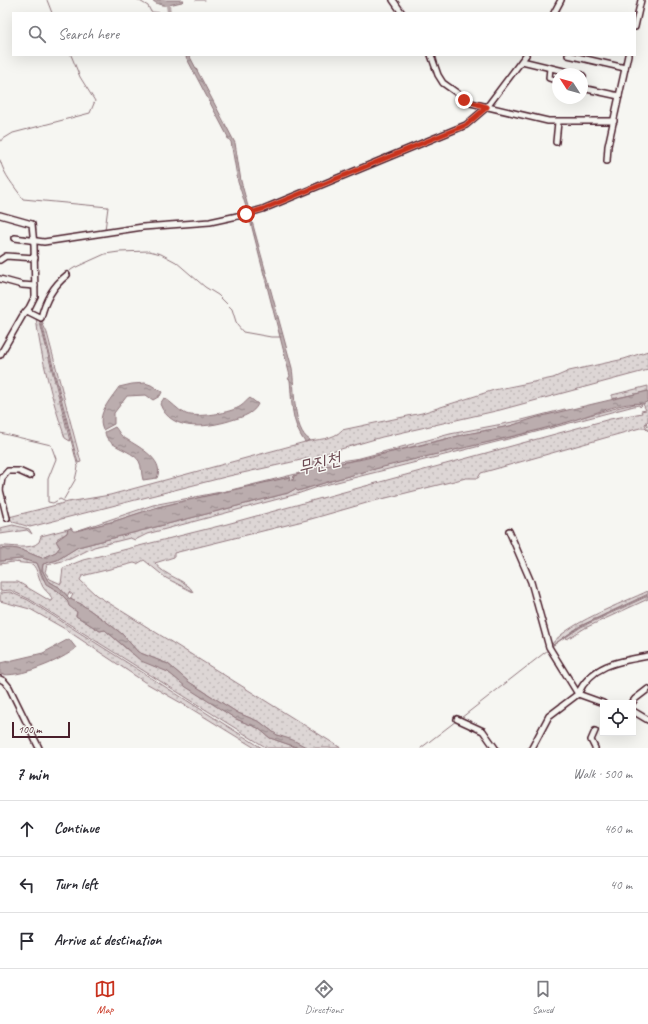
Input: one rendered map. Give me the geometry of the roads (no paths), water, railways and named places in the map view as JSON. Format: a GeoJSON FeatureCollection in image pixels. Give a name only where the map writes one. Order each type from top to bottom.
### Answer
{"type":"FeatureCollection","features":[{"type":"Feature","properties":{"kind":"street"},"geometry":{"type":"LineString","coordinates":[[393,0],[401,12]]}},
{"type":"Feature","properties":{"kind":"street"},"geometry":{"type":"LineString","coordinates":[[555,12],[561,0]]}},
{"type":"Feature","properties":{"kind":"street"},"geometry":{"type":"LineString","coordinates":[[636,22],[641,0]]}},
{"type":"Feature","properties":{"kind":"street"},"geometry":{"type":"LineString","coordinates":[[431,56],[438,75],[443,83],[464,100],[487,107],[558,122],[614,121]]}},
{"type":"Feature","properties":{"kind":"street"},"geometry":{"type":"LineString","coordinates":[[15,238],[44,242],[143,227],[210,222],[263,209],[466,125],[487,107],[525,56]]}},
{"type":"Feature","properties":{"kind":"street"},"geometry":{"type":"LineString","coordinates":[[572,56],[625,68]]}},
{"type":"Feature","properties":{"kind":"street"},"geometry":{"type":"LineString","coordinates":[[607,161],[608,146],[628,56]]}},
{"type":"Feature","properties":{"kind":"street"},"geometry":{"type":"LineString","coordinates":[[522,61],[550,68],[549,78],[552,79]]}},
{"type":"Feature","properties":{"kind":"street"},"geometry":{"type":"LineString","coordinates":[[588,89],[619,96]]}},
{"type":"Feature","properties":{"kind":"street"},"geometry":{"type":"LineString","coordinates":[[556,142],[558,122]]}},
{"type":"Feature","properties":{"kind":"street"},"geometry":{"type":"LineString","coordinates":[[0,216],[32,224],[36,286],[35,296],[0,355]]}},
{"type":"Feature","properties":{"kind":"street"},"geometry":{"type":"LineString","coordinates":[[0,260],[6,256],[35,258]]}},
{"type":"Feature","properties":{"kind":"street"},"geometry":{"type":"LineString","coordinates":[[27,311],[39,318],[53,288],[67,275]]}},
{"type":"Feature","properties":{"kind":"street"},"geometry":{"type":"LineString","coordinates":[[0,279],[22,286],[36,286]]}},
{"type":"Feature","properties":{"kind":"street"},"geometry":{"type":"LineString","coordinates":[[7,518],[0,490],[4,474],[8,471],[19,471],[30,476]]}},
{"type":"Feature","properties":{"kind":"street"},"geometry":{"type":"LineString","coordinates":[[509,531],[531,582],[550,649],[578,694],[600,702]]}},
{"type":"Feature","properties":{"kind":"street"},"geometry":{"type":"LineString","coordinates":[[532,748],[549,716],[578,694],[586,680],[602,667],[613,662],[648,656]]}},
{"type":"Feature","properties":{"kind":"street"},"geometry":{"type":"LineString","coordinates":[[0,679],[4,680],[9,687],[39,748]]}},
{"type":"Feature","properties":{"kind":"street"},"geometry":{"type":"LineString","coordinates":[[634,700],[648,689]]}},
{"type":"Feature","properties":{"kind":"street"},"geometry":{"type":"LineString","coordinates":[[636,711],[647,719]]}},
{"type":"Feature","properties":{"kind":"street"},"geometry":{"type":"LineString","coordinates":[[458,720],[483,731],[496,748]]}},
{"type":"Feature","properties":{"kind":"street"},"geometry":{"type":"LineString","coordinates":[[595,731],[591,740],[595,748]]}},
{"type":"Feature","properties":{"kind":"water"},"geometry":{"type":"Polygon","coordinates":[[[152,0],[184,0],[182,2],[163,5],[152,0]]]}},
{"type":"Feature","properties":{"kind":"water"},"geometry":{"type":"Polygon","coordinates":[[[186,56],[190,56],[235,143],[241,181],[292,368],[297,418],[304,435],[310,440],[305,442],[300,435],[295,420],[290,380],[288,379],[290,376],[249,216],[238,182],[231,142],[227,138],[228,137],[186,56]]]}},
{"type":"Feature","properties":{"kind":"water"},"geometry":{"type":"Polygon","coordinates":[[[145,383],[162,392],[160,396],[153,400],[146,395],[127,396],[114,413],[114,424],[103,430],[101,418],[105,407],[119,387],[145,383]]]}},
{"type":"Feature","properties":{"kind":"water"},"geometry":{"type":"Polygon","coordinates":[[[648,391],[648,401],[643,404],[635,403],[617,406],[534,431],[399,463],[298,491],[295,489],[288,493],[78,547],[57,560],[43,564],[42,570],[48,581],[59,587],[70,599],[81,604],[122,634],[138,652],[168,664],[189,682],[238,713],[260,722],[277,735],[293,740],[308,748],[299,748],[270,738],[258,728],[236,719],[186,687],[168,672],[141,661],[105,630],[100,631],[76,616],[77,612],[69,606],[67,600],[58,591],[46,584],[37,563],[21,559],[0,561],[0,549],[12,548],[22,550],[42,558],[56,552],[60,547],[56,541],[67,533],[68,529],[71,528],[73,531],[76,531],[115,521],[158,507],[290,477],[291,480],[293,480],[294,476],[313,469],[313,461],[316,460],[320,467],[363,459],[467,434],[510,426],[538,417],[648,391]]]}},
{"type":"Feature","properties":{"kind":"water"},"geometry":{"type":"Polygon","coordinates":[[[164,398],[186,414],[191,415],[206,415],[230,411],[241,406],[250,398],[258,404],[251,412],[241,417],[226,422],[204,426],[193,426],[182,424],[165,414],[160,404],[164,398]]]}},
{"type":"Feature","properties":{"kind":"water"},"geometry":{"type":"Polygon","coordinates":[[[115,427],[120,435],[148,453],[153,459],[159,471],[157,478],[143,480],[139,461],[135,457],[114,445],[106,437],[105,432],[115,427]]]}},
{"type":"Feature","properties":{"kind":"water"},"geometry":{"type":"Polygon","coordinates":[[[69,639],[76,648],[61,658],[40,667],[17,674],[0,674],[0,663],[43,653],[69,639]]]}},
{"type":"Feature","properties":{"kind":"waterway"},"geometry":{"type":"LineString","coordinates":[[47,0],[52,12]]}},
{"type":"Feature","properties":{"kind":"waterway"},"geometry":{"type":"LineString","coordinates":[[138,0],[148,6],[151,12]]}},
{"type":"Feature","properties":{"kind":"waterway"},"geometry":{"type":"LineString","coordinates":[[163,0],[168,5],[169,12]]}},
{"type":"Feature","properties":{"kind":"waterway"},"geometry":{"type":"LineString","coordinates":[[196,0],[205,0]]}},
{"type":"Feature","properties":{"kind":"waterway"},"geometry":{"type":"LineString","coordinates":[[0,141],[13,133],[90,113],[95,101],[80,77],[71,56]]}},
{"type":"Feature","properties":{"kind":"waterway"},"geometry":{"type":"LineString","coordinates":[[436,56],[438,66]]}},
{"type":"Feature","properties":{"kind":"waterway"},"geometry":{"type":"LineString","coordinates":[[0,160],[7,176],[23,199],[108,207],[105,230]]}},
{"type":"Feature","properties":{"kind":"waterway"},"geometry":{"type":"LineString","coordinates":[[62,276],[74,268],[105,254],[149,251],[161,254],[176,262],[205,287],[218,295],[232,309],[237,325],[243,332],[271,337],[281,337]]}},
{"type":"Feature","properties":{"kind":"waterway"},"geometry":{"type":"LineString","coordinates":[[52,287],[59,279]]}},
{"type":"Feature","properties":{"kind":"waterway"},"geometry":{"type":"LineString","coordinates":[[40,320],[78,467],[75,480],[64,499]]}},
{"type":"Feature","properties":{"kind":"waterway"},"geometry":{"type":"LineString","coordinates":[[646,422],[648,427]]}},
{"type":"Feature","properties":{"kind":"waterway"},"geometry":{"type":"LineString","coordinates":[[0,433],[51,445],[56,459],[48,479],[48,502],[53,503],[60,499],[66,502]]}},
{"type":"Feature","properties":{"kind":"waterway"},"geometry":{"type":"LineString","coordinates":[[552,646],[581,626],[648,595]]}},
{"type":"Feature","properties":{"kind":"waterway"},"geometry":{"type":"LineString","coordinates":[[461,718],[548,650]]}},
{"type":"Feature","properties":{"kind":"waterway"},"geometry":{"type":"LineString","coordinates":[[421,748],[456,721]]}},
{"type":"Feature","properties":{"kind":"water label","name":"무진천"},"geometry":{"type":"Point","coordinates":[319,463]}}]}
